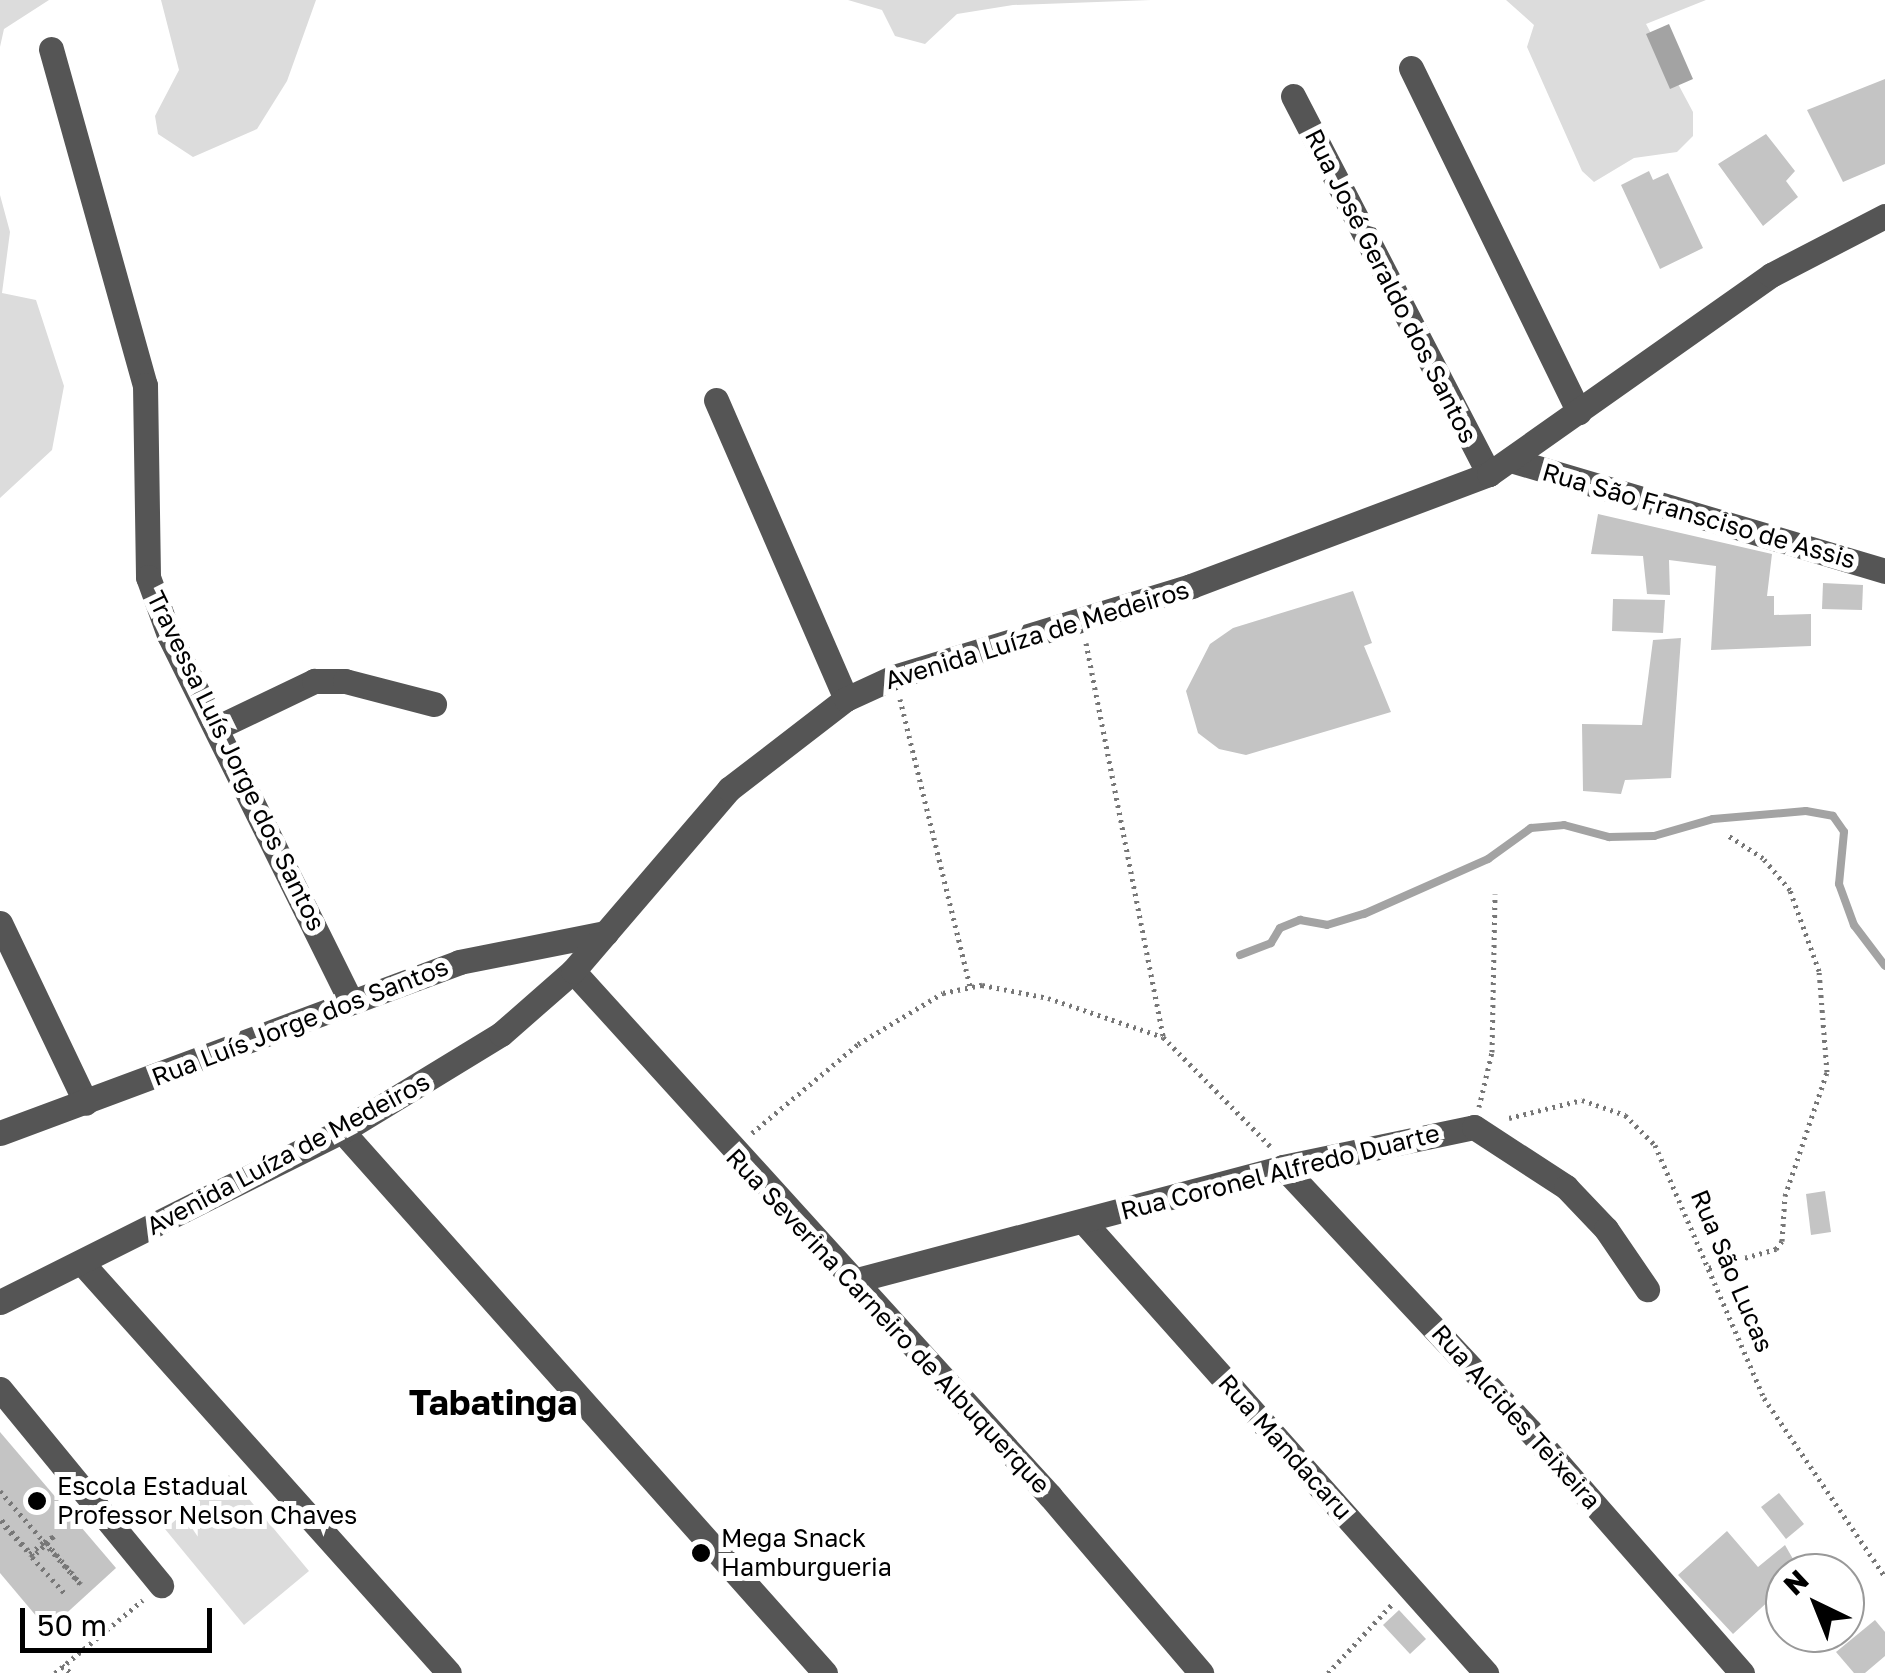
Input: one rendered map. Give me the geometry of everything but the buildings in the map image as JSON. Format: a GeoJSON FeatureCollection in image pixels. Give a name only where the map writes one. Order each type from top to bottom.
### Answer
{"type":"FeatureCollection","features":[{"type":"Feature","properties":{"kind":"street","name":"Travessa Luís Jorge dos Santos"},"geometry":{"type":"LineString","coordinates":[[51,49],[145,386],[148,577],[216,728],[351,1001]]}},
{"type":"Feature","properties":{"kind":"street"},"geometry":{"type":"LineString","coordinates":[[1411,68],[1579,412]]}},
{"type":"Feature","properties":{"kind":"street","name":"Rua José Geraldo dos Santos"},"geometry":{"type":"LineString","coordinates":[[1294,96],[1489,474]]}},
{"type":"Feature","properties":{"kind":"street","name":"Avenida Luíza de Medeiros"},"geometry":{"type":"LineString","coordinates":[[0,1302],[342,1131],[501,1034],[573,971],[729,789],[846,699],[894,677],[1224,575],[1489,474],[1514,462],[1771,276],[1885,216]]}},
{"type":"Feature","properties":{"kind":"street"},"geometry":{"type":"LineString","coordinates":[[716,400],[846,699]]}},
{"type":"Feature","properties":{"kind":"street","name":"Rua São Fransciso de Assis"},"geometry":{"type":"LineString","coordinates":[[1514,462],[1885,571]]}},
{"type":"Feature","properties":{"kind":"street"},"geometry":{"type":"LineString","coordinates":[[216,728],[314,682],[345,682],[434,704]]}},
{"type":"Feature","properties":{"kind":"street"},"geometry":{"type":"LineString","coordinates":[[0,923],[86,1103]]}},
{"type":"Feature","properties":{"kind":"street","name":"Rua Luís Jorge dos Santos"},"geometry":{"type":"LineString","coordinates":[[0,1133],[458,962],[606,933]]}},
{"type":"Feature","properties":{"kind":"street","name":"Rua Severina Carneiro de Albuquerque"},"geometry":{"type":"LineString","coordinates":[[573,971],[1201,1673]]}},
{"type":"Feature","properties":{"kind":"street","name":"Rua Coronel Alfredo Duarte"},"geometry":{"type":"LineString","coordinates":[[854,1281],[1286,1167],[1474,1127],[1566,1187],[1606,1229],[1647,1290]]}},
{"type":"Feature","properties":{"kind":"street"},"geometry":{"type":"LineString","coordinates":[[342,1131],[825,1673]]}},
{"type":"Feature","properties":{"kind":"street","name":"Rua Alcides Teixeira"},"geometry":{"type":"LineString","coordinates":[[1286,1167],[1530,1431],[1742,1673]]}},
{"type":"Feature","properties":{"kind":"street","name":"Rua Mandacaru"},"geometry":{"type":"LineString","coordinates":[[1083,1221],[1486,1673]]}},
{"type":"Feature","properties":{"kind":"street"},"geometry":{"type":"LineString","coordinates":[[82,1262],[450,1673]]}},
{"type":"Feature","properties":{"kind":"street"},"geometry":{"type":"LineString","coordinates":[[0,1389],[161,1586]]}},
{"type":"Feature","properties":{"kind":"path"},"geometry":{"type":"LineString","coordinates":[[1082,618],[1163,1037]]}},
{"type":"Feature","properties":{"kind":"path"},"geometry":{"type":"LineString","coordinates":[[894,677],[970,987]]}},
{"type":"Feature","properties":{"kind":"path"},"geometry":{"type":"LineString","coordinates":[[1709,1268],[1776,1249],[1782,1241],[1784,1196],[1827,1072],[1819,971],[1790,890],[1764,858],[1726,834]]}},
{"type":"Feature","properties":{"kind":"path"},"geometry":{"type":"LineString","coordinates":[[1474,1127],[1492,1052],[1496,894]]}},
{"type":"Feature","properties":{"kind":"path"},"geometry":{"type":"LineString","coordinates":[[730,1150],[911,1007],[970,987],[1048,998],[1163,1037],[1286,1167]]}},
{"type":"Feature","properties":{"kind":"path","name":"Rua São Lucas"},"geometry":{"type":"LineString","coordinates":[[1474,1127],[1582,1100],[1625,1115],[1663,1159],[1764,1398],[1885,1577]]}},
{"type":"Feature","properties":{"kind":"path"},"geometry":{"type":"LineString","coordinates":[[0,1489],[81,1584]]}},
{"type":"Feature","properties":{"kind":"path"},"geometry":{"type":"LineString","coordinates":[[0,1519],[68,1596]]}},
{"type":"Feature","properties":{"kind":"path"},"geometry":{"type":"LineString","coordinates":[[31,1555],[46,1542]]}},
{"type":"Feature","properties":{"kind":"path"},"geometry":{"type":"LineString","coordinates":[[56,1673],[161,1586]]}},
{"type":"Feature","properties":{"kind":"path"},"geometry":{"type":"LineString","coordinates":[[1328,1673],[1411,1588]]}},
{"type":"Feature","properties":{"kind":"path"},"geometry":{"type":"LineString","coordinates":[[62,1665],[72,1673]]}},
{"type":"Feature","properties":{"kind":"shaded area"},"geometry":{"type":"Polygon","coordinates":[[[0,0],[49,0],[4,29],[0,47],[0,0]]]}},
{"type":"Feature","properties":{"kind":"shaded area"},"geometry":{"type":"Polygon","coordinates":[[[161,0],[316,0],[287,81],[257,129],[193,157],[158,134],[155,116],[179,70],[161,0]]]}},
{"type":"Feature","properties":{"kind":"shaded area"},"geometry":{"type":"Polygon","coordinates":[[[848,0],[1151,0],[1013,5],[957,14],[925,44],[895,36],[882,10],[848,0]]]}},
{"type":"Feature","properties":{"kind":"shaded area"},"geometry":{"type":"Polygon","coordinates":[[[1506,0],[1706,0],[1646,24],[1693,112],[1693,136],[1677,152],[1634,158],[1594,182],[1582,171],[1527,47],[1534,25],[1506,0]]]}},
{"type":"Feature","properties":{"kind":"shaded area"},"geometry":{"type":"Polygon","coordinates":[[[1669,24],[1693,79],[1670,89],[1646,34],[1669,24]]]}},
{"type":"Feature","properties":{"kind":"shaded area"},"geometry":{"type":"Polygon","coordinates":[[[0,195],[10,232],[2,293],[36,300],[64,386],[52,450],[0,498],[0,195]]]}},
{"type":"Feature","properties":{"kind":"shaded area"},"geometry":{"type":"Polygon","coordinates":[[[229,1475],[309,1571],[244,1625],[165,1529],[229,1475]]]}},
{"type":"Feature","properties":{"kind":"waterway"},"geometry":{"type":"LineString","coordinates":[[1240,955],[1271,943],[1280,928],[1300,920],[1327,925],[1364,914],[1488,859],[1531,828],[1564,825],[1609,837],[1654,836],[1713,819],[1806,811],[1833,816],[1844,832],[1839,884],[1854,925],[1885,966]]}},
{"type":"Feature","properties":{"kind":"place","name":"Escola Estadual Professor Nelson Chaves"},"geometry":{"type":"Point","coordinates":[37,1501]}},
{"type":"Feature","properties":{"kind":"place","name":"Mega Snack Hamburgueria"},"geometry":{"type":"Point","coordinates":[701,1553]}},
{"type":"Feature","properties":{"kind":"district","name":"Tabatinga"},"geometry":{"type":"Point","coordinates":[493,1402]}}]}
